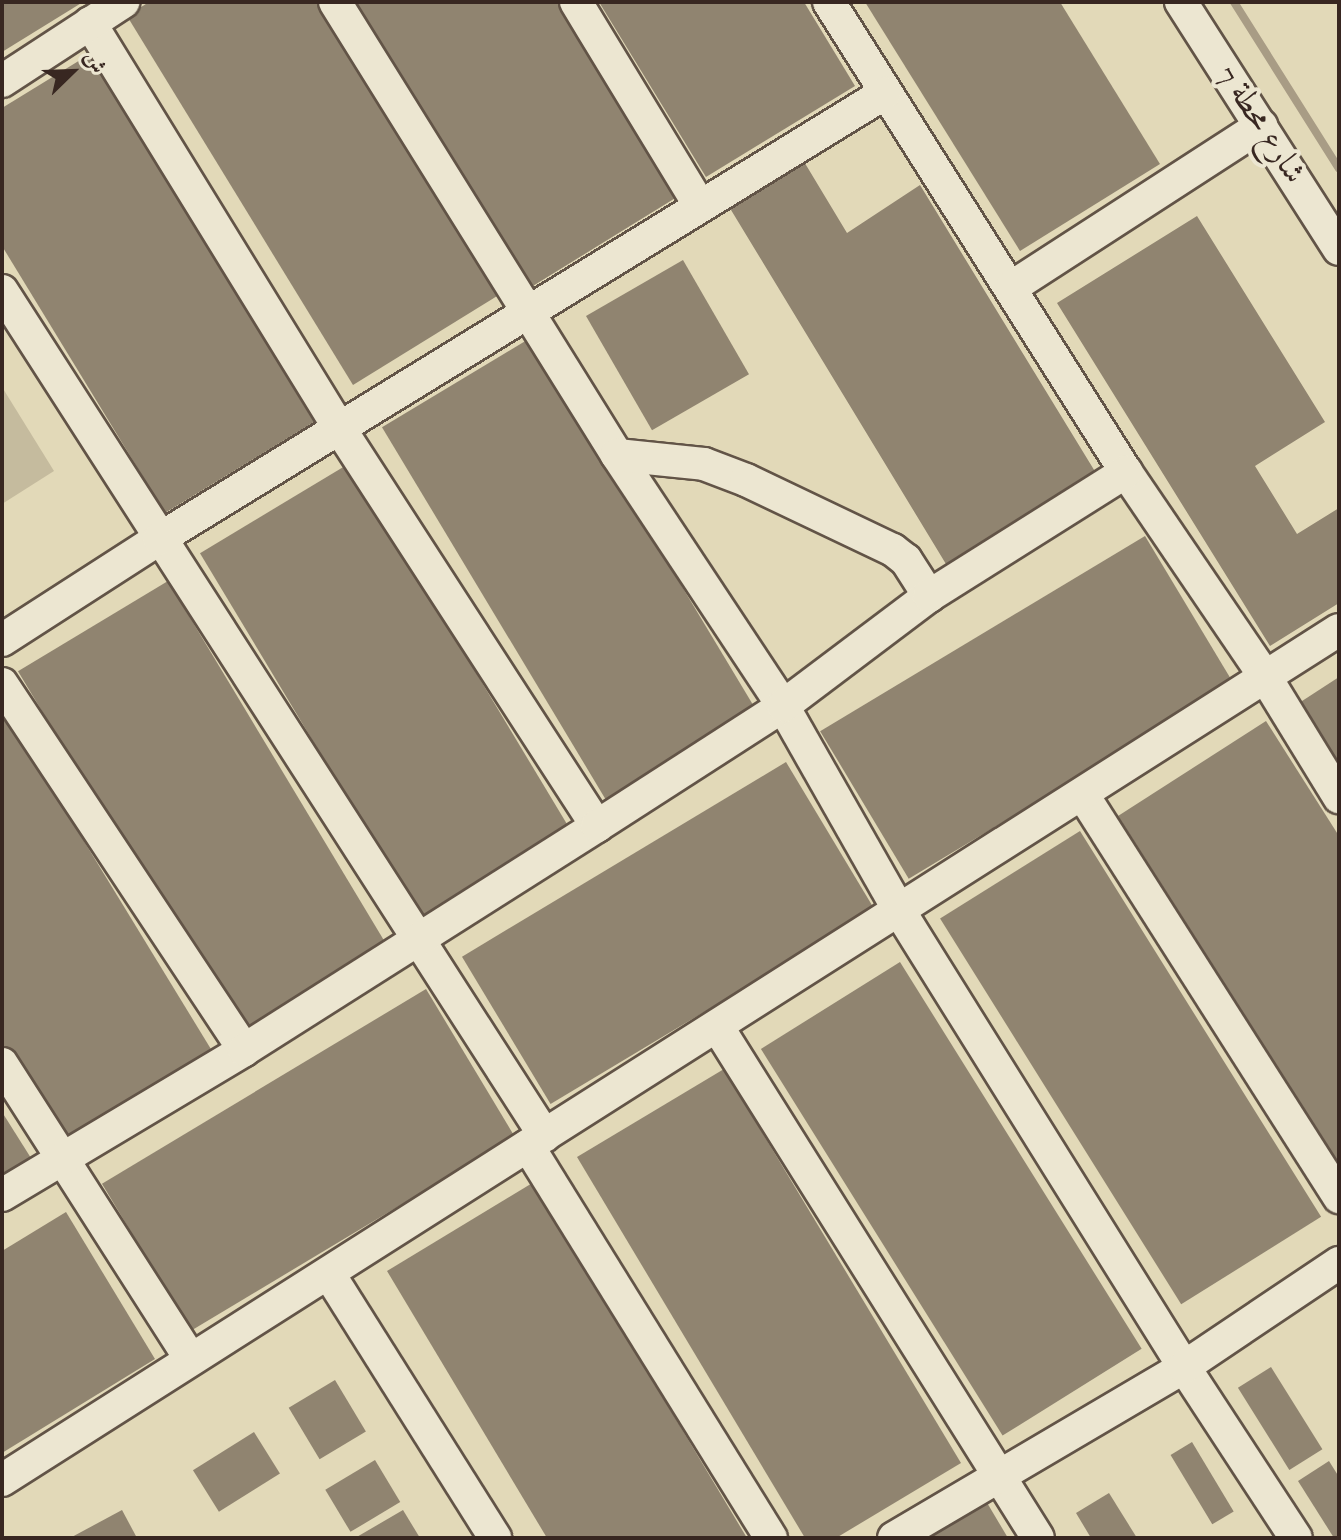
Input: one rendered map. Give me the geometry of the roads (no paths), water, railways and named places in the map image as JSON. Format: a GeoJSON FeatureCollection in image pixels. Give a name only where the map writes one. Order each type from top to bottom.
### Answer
{"type":"FeatureCollection","features":[{"type":"Feature","properties":{"kind":"street"},"geometry":{"type":"LineString","coordinates":[[2,81],[123,2]]}},
{"type":"Feature","properties":{"kind":"street"},"geometry":{"type":"LineString","coordinates":[[335,2],[617,455],[783,706],[900,912],[1184,1367],[1296,1538]]}},
{"type":"Feature","properties":{"kind":"street"},"geometry":{"type":"LineString","coordinates":[[576,2],[700,206]]}},
{"type":"Feature","properties":{"kind":"street"},"geometry":{"type":"LineString","coordinates":[[829,2],[1012,287],[1126,472],[1266,678],[1339,797]]}},
{"type":"Feature","properties":{"kind":"street","name":"شارع محطة 7"},"geometry":{"type":"LineString","coordinates":[[1181,2],[1261,126],[1330,215],[1339,249]]}},
{"type":"Feature","properties":{"kind":"street"},"geometry":{"type":"LineString","coordinates":[[90,23],[340,429],[597,826]]}},
{"type":"Feature","properties":{"kind":"street"},"geometry":{"type":"LineString","coordinates":[[2,640],[159,539],[885,93]]}},
{"type":"Feature","properties":{"kind":"street"},"geometry":{"type":"LineString","coordinates":[[1012,287],[1261,126]]}},
{"type":"Feature","properties":{"kind":"street"},"geometry":{"type":"LineString","coordinates":[[2,291],[417,941],[771,1538]]}},
{"type":"Feature","properties":{"kind":"street"},"geometry":{"type":"LineString","coordinates":[[617,455],[704,464],[746,480],[893,550],[906,560],[929,596]]}},
{"type":"Feature","properties":{"kind":"street"},"geometry":{"type":"LineString","coordinates":[[2,1195],[244,1050],[597,826],[783,706],[929,596],[1126,472]]}},
{"type":"Feature","properties":{"kind":"street"},"geometry":{"type":"LineString","coordinates":[[2,1480],[190,1358],[329,1274],[900,912],[1339,630]]}},
{"type":"Feature","properties":{"kind":"street"},"geometry":{"type":"LineString","coordinates":[[2,684],[244,1050]]}},
{"type":"Feature","properties":{"kind":"street"},"geometry":{"type":"LineString","coordinates":[[1083,795],[1339,1197]]}},
{"type":"Feature","properties":{"kind":"street"},"geometry":{"type":"LineString","coordinates":[[717,1026],[1038,1538]]}},
{"type":"Feature","properties":{"kind":"street"},"geometry":{"type":"LineString","coordinates":[[2,1064],[190,1358]]}},
{"type":"Feature","properties":{"kind":"street"},"geometry":{"type":"LineString","coordinates":[[894,1538],[1184,1367],[1339,1263]]}},
{"type":"Feature","properties":{"kind":"street"},"geometry":{"type":"LineString","coordinates":[[329,1274],[495,1538]]}},
{"type":"Feature","properties":{"kind":"waterway"},"geometry":{"type":"LineString","coordinates":[[1234,2],[1339,169]]}}]}
